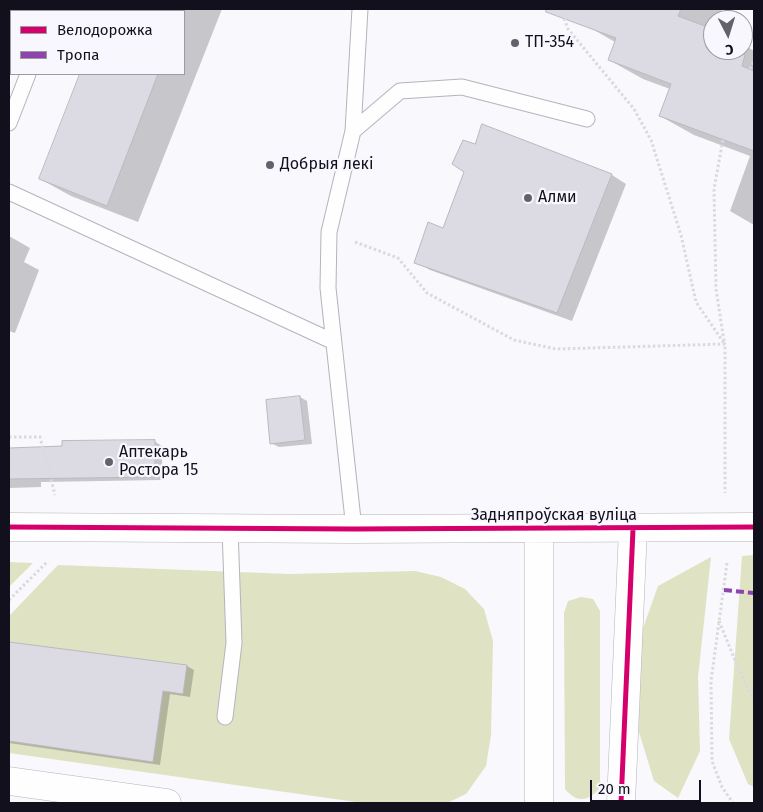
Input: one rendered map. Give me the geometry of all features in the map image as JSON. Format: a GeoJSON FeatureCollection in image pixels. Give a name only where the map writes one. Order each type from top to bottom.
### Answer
{"type":"FeatureCollection","features":[{"type":"Feature","properties":{"kind":"street","name":"Задняпроўская вуліца"},"geometry":{"type":"LineString","coordinates":[[9,527],[354,529],[754,527]]}},
{"type":"Feature","properties":{"kind":"street"},"geometry":{"type":"LineString","coordinates":[[539,529],[539,803]]}},
{"type":"Feature","properties":{"kind":"street"},"geometry":{"type":"LineString","coordinates":[[621,803],[633,529]]}},
{"type":"Feature","properties":{"kind":"street"},"geometry":{"type":"LineString","coordinates":[[9,781],[167,803]]}},
{"type":"Feature","properties":{"kind":"lane"},"geometry":{"type":"LineString","coordinates":[[354,529],[332,341],[328,288],[329,232],[353,131],[360,9]]}},
{"type":"Feature","properties":{"kind":"lane"},"geometry":{"type":"LineString","coordinates":[[9,123],[28,75]]}},
{"type":"Feature","properties":{"kind":"lane"},"geometry":{"type":"LineString","coordinates":[[353,131],[400,91],[462,87],[588,119]]}},
{"type":"Feature","properties":{"kind":"lane"},"geometry":{"type":"LineString","coordinates":[[9,192],[332,341]]}},
{"type":"Feature","properties":{"kind":"lane"},"geometry":{"type":"LineString","coordinates":[[224,717],[234,643],[230,528]]}},
{"type":"Feature","properties":{"kind":"path"},"geometry":{"type":"LineString","coordinates":[[561,9],[568,29],[634,109],[651,140],[681,235],[696,302],[724,344]]}},
{"type":"Feature","properties":{"kind":"path"},"geometry":{"type":"LineString","coordinates":[[750,69],[754,61]]}},
{"type":"Feature","properties":{"kind":"path"},"geometry":{"type":"LineString","coordinates":[[724,134],[714,189],[716,289],[724,344],[725,502]]}},
{"type":"Feature","properties":{"kind":"path"},"geometry":{"type":"LineString","coordinates":[[329,232],[398,258],[427,292],[514,340],[556,349],[724,344]]}},
{"type":"Feature","properties":{"kind":"path"},"geometry":{"type":"LineString","coordinates":[[9,437],[40,436],[56,499]]}},
{"type":"Feature","properties":{"kind":"path"},"geometry":{"type":"LineString","coordinates":[[9,600],[47,562]]}},
{"type":"Feature","properties":{"kind":"path"},"geometry":{"type":"LineString","coordinates":[[727,563],[711,681],[712,761],[722,787],[733,803]]}},
{"type":"Feature","properties":{"kind":"path"},"geometry":{"type":"LineString","coordinates":[[719,620],[754,701]]}},
{"type":"Feature","properties":{"kind":"green space"},"geometry":{"type":"Polygon","coordinates":[[[754,555],[754,787],[748,784],[729,739],[742,556],[754,555]]]}},
{"type":"Feature","properties":{"kind":"green space"},"geometry":{"type":"Polygon","coordinates":[[[711,557],[698,677],[700,751],[678,798],[654,781],[638,729],[642,631],[658,586],[711,557]]]}},
{"type":"Feature","properties":{"kind":"green space"},"geometry":{"type":"Polygon","coordinates":[[[9,562],[33,563],[9,587],[9,562]]]}},
{"type":"Feature","properties":{"kind":"green space"},"geometry":{"type":"Polygon","coordinates":[[[58,565],[289,574],[415,571],[441,577],[465,589],[484,609],[493,641],[491,735],[486,766],[466,794],[447,803],[363,803],[9,753],[9,616],[58,565]]]}},
{"type":"Feature","properties":{"kind":"green space"},"geometry":{"type":"Polygon","coordinates":[[[581,597],[593,599],[600,611],[600,788],[591,796],[579,799],[565,789],[564,613],[568,601],[581,597]]]}},
{"type":"Feature","properties":{"kind":"building"},"geometry":{"type":"Polygon","coordinates":[[[546,9],[681,9],[678,16],[703,25],[703,60],[744,60],[742,66],[754,71],[754,151],[659,116],[671,84],[608,60],[616,38],[546,12],[546,9]]]}},
{"type":"Feature","properties":{"kind":"building"},"geometry":{"type":"Polygon","coordinates":[[[80,75],[158,75],[107,206],[39,179],[80,75]]]}},
{"type":"Feature","properties":{"kind":"building","name":"Алми"},"geometry":{"type":"Polygon","coordinates":[[[482,124],[612,174],[557,313],[414,263],[428,222],[443,228],[464,172],[452,164],[463,140],[475,144],[482,124]]]}},
{"type":"Feature","properties":{"kind":"building"},"geometry":{"type":"Polygon","coordinates":[[[300,396],[305,440],[270,444],[266,400],[300,396]]]}},
{"type":"Feature","properties":{"kind":"building"},"geometry":{"type":"Polygon","coordinates":[[[155,440],[155,477],[9,479],[9,448],[62,446],[62,441],[155,440]]]}},
{"type":"Feature","properties":{"kind":"building"},"geometry":{"type":"Polygon","coordinates":[[[9,642],[187,665],[183,694],[163,691],[153,762],[9,741],[9,642]]]}},
{"type":"Feature","properties":{"kind":"marked path"},"geometry":{"type":"LineString","coordinates":[[724,590],[754,593]]}},
{"type":"Feature","properties":{"kind":"cycle path"},"geometry":{"type":"LineString","coordinates":[[9,527],[354,529],[754,527]]}},
{"type":"Feature","properties":{"kind":"cycle path"},"geometry":{"type":"LineString","coordinates":[[621,803],[633,529]]}},
{"type":"Feature","properties":{"kind":"place","name":"ТП-354"},"geometry":{"type":"Point","coordinates":[515,43]}},
{"type":"Feature","properties":{"kind":"place","name":"Добрыя лекі"},"geometry":{"type":"Point","coordinates":[270,165]}},
{"type":"Feature","properties":{"kind":"place","name":"Алми"},"geometry":{"type":"Point","coordinates":[528,198]}},
{"type":"Feature","properties":{"kind":"place","name":"Аптекарь Ростора 15"},"geometry":{"type":"Point","coordinates":[109,462]}}]}
